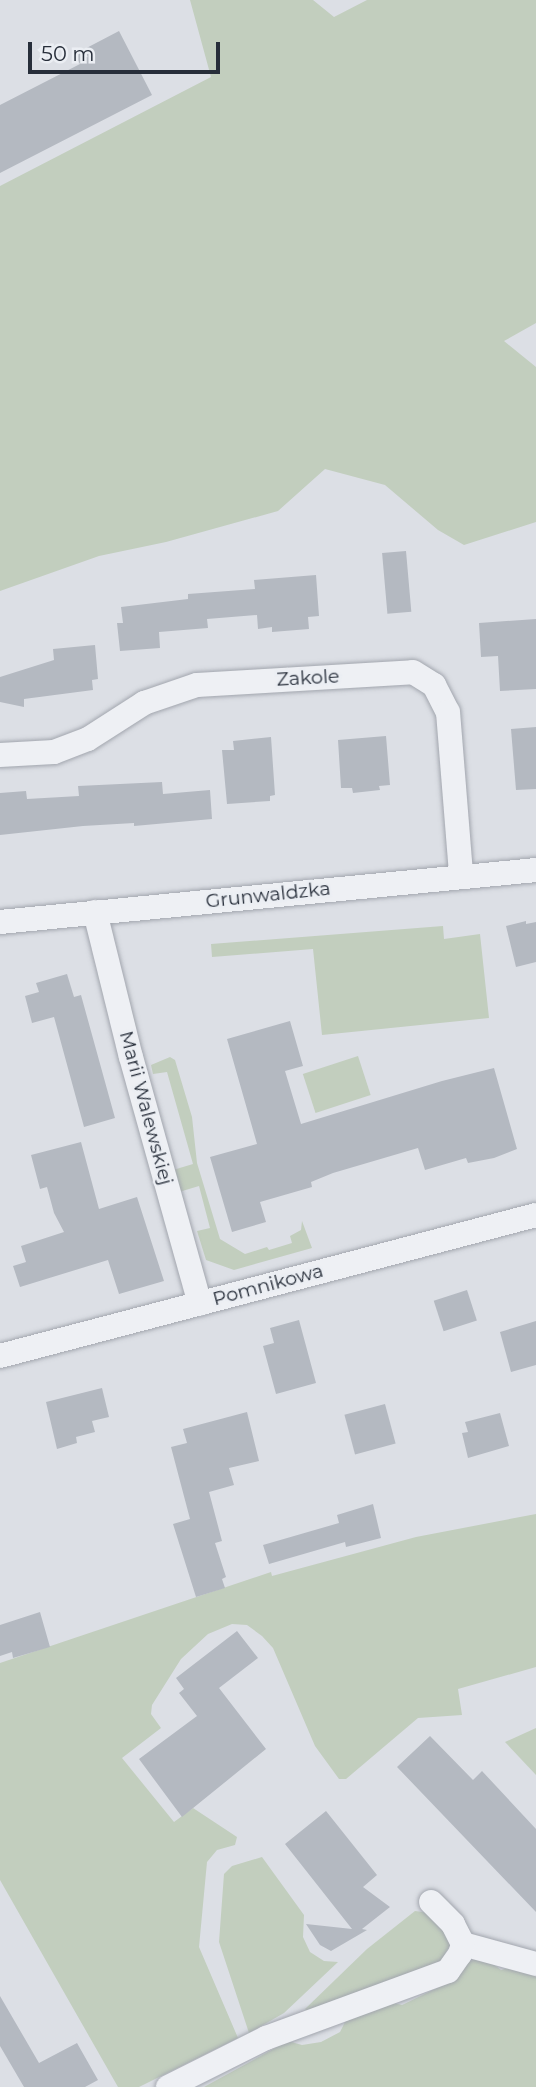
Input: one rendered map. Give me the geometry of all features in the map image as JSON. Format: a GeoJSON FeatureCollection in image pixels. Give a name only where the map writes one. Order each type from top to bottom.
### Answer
{"type":"FeatureCollection","features":[{"type":"Feature","properties":{"kind":"street","name":"Zakole"},"geometry":{"type":"LineString","coordinates":[[0,755],[54,752],[88,739],[144,703],[197,685],[413,672],[434,685],[448,712],[461,875]]}},
{"type":"Feature","properties":{"kind":"street","name":"Grunwaldzka"},"geometry":{"type":"LineString","coordinates":[[0,922],[461,875],[536,870]]}},
{"type":"Feature","properties":{"kind":"street","name":"Marii Walewskiej"},"geometry":{"type":"LineString","coordinates":[[95,912],[131,1057],[200,1304]]}},
{"type":"Feature","properties":{"kind":"street","name":"Pomnikowa"},"geometry":{"type":"LineString","coordinates":[[0,1356],[536,1215]]}},
{"type":"Feature","properties":{"kind":"street"},"geometry":{"type":"LineString","coordinates":[[431,1902],[453,1924],[463,1944],[536,1964]]}},
{"type":"Feature","properties":{"kind":"street"},"geometry":{"type":"LineString","coordinates":[[168,2087],[266,2038],[436,1977],[456,1961],[463,1944]]}},
{"type":"Feature","properties":{"kind":"green space"},"geometry":{"type":"Polygon","coordinates":[[[190,0],[313,0],[334,17],[367,0],[536,0],[536,323],[504,341],[536,367],[536,522],[464,545],[438,530],[385,485],[325,469],[278,511],[166,542],[99,556],[0,591],[0,186],[211,77],[190,0]]]}},
{"type":"Feature","properties":{"kind":"green space"},"geometry":{"type":"Polygon","coordinates":[[[443,926],[444,939],[480,934],[489,1018],[322,1035],[313,949],[212,957],[211,944],[443,926]]]}},
{"type":"Feature","properties":{"kind":"green space"},"geometry":{"type":"Polygon","coordinates":[[[358,1056],[371,1095],[316,1113],[303,1074],[358,1056]]]}},
{"type":"Feature","properties":{"kind":"green space"},"geometry":{"type":"Polygon","coordinates":[[[170,1057],[175,1060],[192,1117],[197,1163],[220,1239],[245,1254],[267,1247],[269,1250],[292,1243],[290,1236],[301,1230],[302,1221],[312,1248],[234,1270],[206,1260],[197,1231],[210,1228],[199,1186],[179,1192],[173,1170],[193,1164],[167,1072],[153,1074],[151,1065],[170,1057]]]}},
{"type":"Feature","properties":{"kind":"green space"},"geometry":{"type":"Polygon","coordinates":[[[536,1514],[536,1667],[458,1689],[462,1715],[418,1718],[346,1779],[339,1779],[315,1746],[273,1648],[247,1625],[232,1624],[208,1634],[181,1659],[152,1705],[151,1714],[161,1728],[122,1758],[174,1822],[193,1808],[237,1837],[235,1845],[217,1850],[207,1862],[199,1947],[238,2038],[139,2087],[118,2087],[0,1880],[0,1663],[271,1572],[272,1576],[416,1537],[536,1514]]]}},
{"type":"Feature","properties":{"kind":"green space"},"geometry":{"type":"Polygon","coordinates":[[[536,1728],[536,1775],[505,1742],[536,1728]]]}},
{"type":"Feature","properties":{"kind":"green space"},"geometry":{"type":"Polygon","coordinates":[[[262,1857],[304,1915],[303,1937],[310,1952],[324,1961],[338,1962],[284,2013],[249,2033],[219,1942],[224,1874],[232,1866],[262,1857]]]}},
{"type":"Feature","properties":{"kind":"green space"},"geometry":{"type":"Polygon","coordinates":[[[415,1911],[429,1913],[445,1930],[450,1945],[440,1963],[307,2011],[305,2009],[367,1949],[415,1911]]]}},
{"type":"Feature","properties":{"kind":"green space"},"geometry":{"type":"Polygon","coordinates":[[[484,1957],[501,1970],[515,1966],[536,1972],[536,2087],[204,2087],[288,2041],[302,2045],[321,2042],[340,2032],[345,2022],[366,2010],[390,2002],[402,2005],[441,1986],[470,1961],[484,1957]]]}},
{"type":"Feature","properties":{"kind":"building"},"geometry":{"type":"Polygon","coordinates":[[[119,31],[152,95],[0,173],[0,105],[80,64],[75,54],[119,31]]]}},
{"type":"Feature","properties":{"kind":"building"},"geometry":{"type":"Polygon","coordinates":[[[406,551],[411,612],[387,614],[382,553],[406,551]]]}},
{"type":"Feature","properties":{"kind":"building"},"geometry":{"type":"Polygon","coordinates":[[[316,575],[319,616],[308,617],[309,629],[272,632],[272,627],[258,629],[257,615],[207,619],[208,628],[159,632],[160,648],[120,651],[117,623],[123,623],[121,607],[188,599],[188,594],[255,589],[254,580],[316,575]]]}},
{"type":"Feature","properties":{"kind":"building"},"geometry":{"type":"Polygon","coordinates":[[[536,619],[536,689],[500,691],[498,656],[481,657],[479,623],[536,619]]]}},
{"type":"Feature","properties":{"kind":"building"},"geometry":{"type":"Polygon","coordinates":[[[95,645],[98,679],[92,680],[93,690],[24,699],[24,707],[0,702],[0,677],[54,660],[53,649],[95,645]]]}},
{"type":"Feature","properties":{"kind":"building"},"geometry":{"type":"Polygon","coordinates":[[[536,727],[536,789],[516,790],[511,729],[536,727]]]}},
{"type":"Feature","properties":{"kind":"building"},"geometry":{"type":"Polygon","coordinates":[[[386,736],[390,785],[379,786],[380,790],[353,793],[352,788],[341,788],[338,740],[386,736]]]}},
{"type":"Feature","properties":{"kind":"building"},"geometry":{"type":"Polygon","coordinates":[[[271,737],[275,795],[270,796],[270,801],[227,804],[222,750],[234,750],[233,741],[271,737]]]}},
{"type":"Feature","properties":{"kind":"building"},"geometry":{"type":"Polygon","coordinates":[[[162,782],[163,794],[210,790],[212,819],[134,826],[134,823],[83,826],[0,835],[0,793],[26,791],[27,799],[79,796],[78,786],[162,782]]]}},
{"type":"Feature","properties":{"kind":"building"},"geometry":{"type":"Polygon","coordinates":[[[526,921],[526,924],[536,922],[536,962],[516,967],[506,926],[526,921]]]}},
{"type":"Feature","properties":{"kind":"building"},"geometry":{"type":"Polygon","coordinates":[[[67,974],[74,997],[81,995],[115,1118],[84,1127],[54,1017],[32,1023],[25,996],[39,992],[36,983],[67,974]]]}},
{"type":"Feature","properties":{"kind":"building"},"geometry":{"type":"Polygon","coordinates":[[[290,1021],[303,1066],[285,1071],[301,1124],[494,1068],[517,1149],[494,1158],[468,1163],[466,1158],[425,1170],[418,1148],[333,1173],[311,1182],[312,1187],[260,1202],[266,1222],[232,1232],[210,1157],[257,1144],[227,1039],[290,1021]]]}},
{"type":"Feature","properties":{"kind":"building"},"geometry":{"type":"Polygon","coordinates":[[[81,1142],[99,1209],[137,1197],[164,1281],[119,1294],[108,1260],[20,1287],[13,1266],[26,1262],[21,1246],[64,1232],[54,1213],[47,1187],[40,1189],[31,1155],[81,1142]]]}},
{"type":"Feature","properties":{"kind":"building"},"geometry":{"type":"Polygon","coordinates":[[[467,1290],[477,1320],[444,1331],[434,1301],[467,1290]]]}},
{"type":"Feature","properties":{"kind":"building"},"geometry":{"type":"Polygon","coordinates":[[[299,1320],[316,1383],[276,1394],[263,1346],[274,1343],[270,1328],[299,1320]]]}},
{"type":"Feature","properties":{"kind":"building"},"geometry":{"type":"Polygon","coordinates":[[[536,1321],[536,1365],[511,1372],[500,1332],[536,1321]]]}},
{"type":"Feature","properties":{"kind":"building"},"geometry":{"type":"Polygon","coordinates":[[[102,1388],[109,1417],[92,1421],[95,1432],[76,1437],[77,1443],[57,1449],[46,1402],[102,1388]]]}},
{"type":"Feature","properties":{"kind":"building"},"geometry":{"type":"Polygon","coordinates":[[[385,1404],[396,1444],[355,1454],[344,1415],[385,1404]]]}},
{"type":"Feature","properties":{"kind":"building"},"geometry":{"type":"Polygon","coordinates":[[[247,1412],[259,1461],[229,1468],[234,1485],[209,1492],[222,1541],[215,1543],[226,1577],[222,1579],[225,1588],[196,1597],[173,1524],[190,1519],[171,1447],[187,1443],[183,1429],[247,1412]]]}},
{"type":"Feature","properties":{"kind":"building"},"geometry":{"type":"Polygon","coordinates":[[[500,1413],[509,1446],[468,1458],[462,1433],[468,1432],[465,1422],[500,1413]]]}},
{"type":"Feature","properties":{"kind":"building"},"geometry":{"type":"Polygon","coordinates":[[[373,1504],[381,1538],[346,1547],[345,1542],[269,1564],[263,1545],[339,1523],[337,1515],[373,1504]]]}},
{"type":"Feature","properties":{"kind":"building"},"geometry":{"type":"Polygon","coordinates":[[[40,1612],[50,1647],[13,1658],[12,1652],[0,1656],[0,1625],[40,1612]]]}},
{"type":"Feature","properties":{"kind":"building"},"geometry":{"type":"Polygon","coordinates":[[[237,1631],[258,1658],[219,1688],[266,1749],[182,1817],[139,1759],[197,1716],[179,1693],[184,1689],[176,1678],[237,1631]]]}},
{"type":"Feature","properties":{"kind":"building"},"geometry":{"type":"Polygon","coordinates":[[[430,1736],[473,1780],[482,1771],[536,1829],[536,1912],[397,1767],[430,1736]]]}},
{"type":"Feature","properties":{"kind":"building"},"geometry":{"type":"Polygon","coordinates":[[[326,1811],[377,1875],[363,1887],[390,1907],[362,1929],[367,1930],[331,1951],[320,1945],[306,1924],[352,1929],[285,1844],[326,1811]]]}},
{"type":"Feature","properties":{"kind":"building"},"geometry":{"type":"Polygon","coordinates":[[[0,1996],[39,2063],[77,2043],[98,2080],[85,2087],[24,2087],[0,2046],[0,1996]]]}}]}
